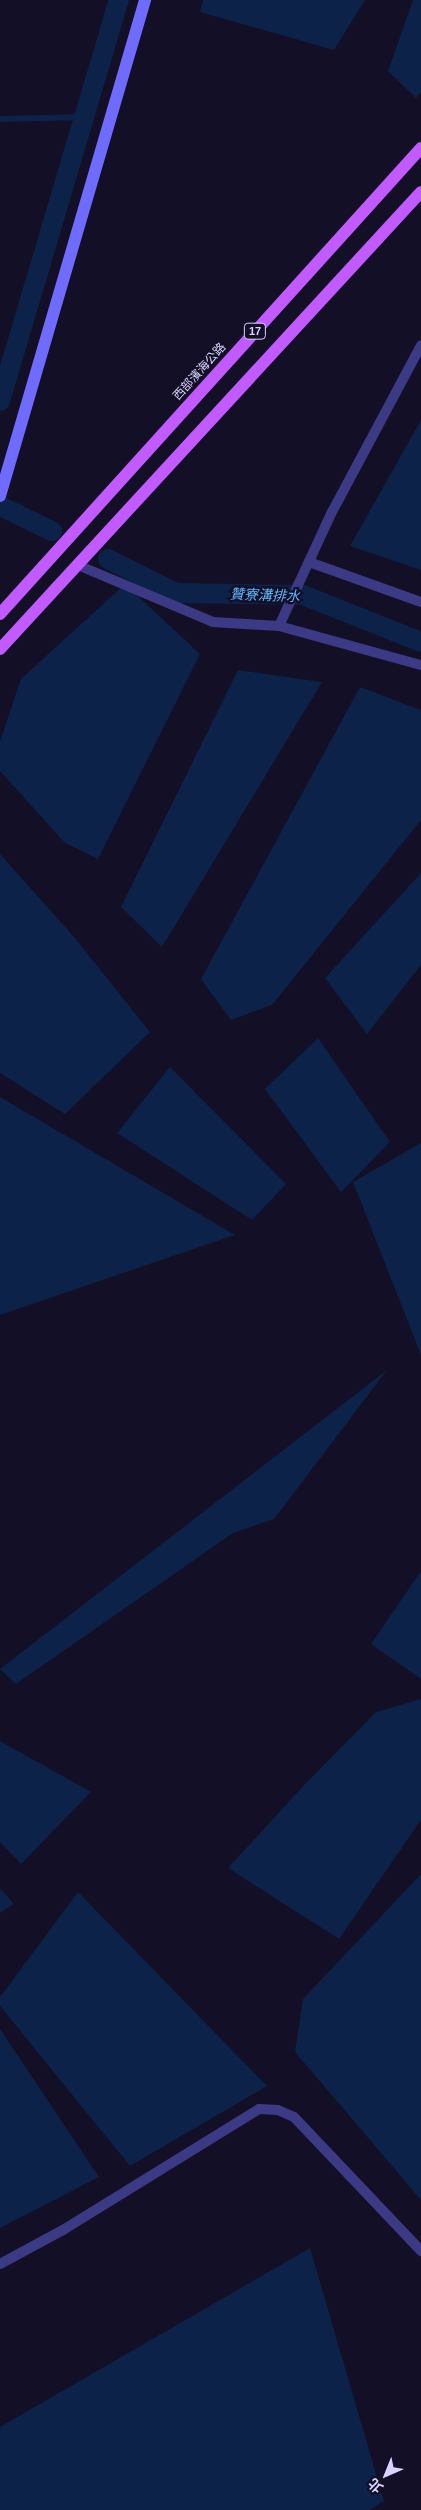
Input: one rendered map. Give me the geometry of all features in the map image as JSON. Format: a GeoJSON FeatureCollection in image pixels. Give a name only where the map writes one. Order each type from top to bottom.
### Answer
{"type":"FeatureCollection","features":[{"type":"Feature","properties":{"kind":"main road","name":"西部濱海公路"},"geometry":{"type":"LineString","coordinates":[[0,614],[421,148]]}},
{"type":"Feature","properties":{"kind":"main road","name":"17"},"geometry":{"type":"LineString","coordinates":[[0,649],[80,566],[421,192]]}},
{"type":"Feature","properties":{"kind":"street"},"geometry":{"type":"LineString","coordinates":[[1,491],[145,0]]}},
{"type":"Feature","properties":{"kind":"lane"},"geometry":{"type":"LineString","coordinates":[[279,626],[309,562],[421,344]]}},
{"type":"Feature","properties":{"kind":"lane"},"geometry":{"type":"LineString","coordinates":[[309,562],[421,602]]}},
{"type":"Feature","properties":{"kind":"lane"},"geometry":{"type":"LineString","coordinates":[[80,566],[213,622],[279,626],[421,666]]}},
{"type":"Feature","properties":{"kind":"lane"},"geometry":{"type":"LineString","coordinates":[[0,2264],[63,2230],[259,2109],[278,2110],[294,2117],[421,2251]]}},
{"type":"Feature","properties":{"kind":"water"},"geometry":{"type":"Polygon","coordinates":[[[203,0],[365,0],[334,50],[200,12],[203,0]]]}},
{"type":"Feature","properties":{"kind":"water"},"geometry":{"type":"Polygon","coordinates":[[[413,0],[421,0],[421,92],[416,98],[388,71],[413,0]]]}},
{"type":"Feature","properties":{"kind":"water"},"geometry":{"type":"Polygon","coordinates":[[[421,420],[421,570],[350,546],[421,420]]]}},
{"type":"Feature","properties":{"kind":"water"},"geometry":{"type":"Polygon","coordinates":[[[125,584],[200,654],[98,859],[65,843],[0,771],[0,742],[21,679],[125,584]]]}},
{"type":"Feature","properties":{"kind":"water"},"geometry":{"type":"Polygon","coordinates":[[[238,670],[322,682],[162,947],[121,907],[238,670]]]}},
{"type":"Feature","properties":{"kind":"water"},"geometry":{"type":"Polygon","coordinates":[[[360,687],[421,710],[421,820],[272,1005],[231,1020],[201,979],[360,687]]]}},
{"type":"Feature","properties":{"kind":"water"},"geometry":{"type":"Polygon","coordinates":[[[0,854],[75,938],[150,1032],[65,1114],[0,1073],[0,854]]]}},
{"type":"Feature","properties":{"kind":"water"},"geometry":{"type":"Polygon","coordinates":[[[421,873],[421,965],[367,1034],[325,978],[421,873]]]}},
{"type":"Feature","properties":{"kind":"water"},"geometry":{"type":"Polygon","coordinates":[[[318,1038],[390,1142],[341,1192],[265,1089],[318,1038]]]}},
{"type":"Feature","properties":{"kind":"water"},"geometry":{"type":"Polygon","coordinates":[[[170,1067],[286,1184],[252,1220],[117,1133],[170,1067]]]}},
{"type":"Feature","properties":{"kind":"water"},"geometry":{"type":"Polygon","coordinates":[[[0,1097],[235,1235],[0,1315],[0,1097]]]}},
{"type":"Feature","properties":{"kind":"water"},"geometry":{"type":"Polygon","coordinates":[[[421,1143],[421,1355],[353,1182],[421,1143]]]}},
{"type":"Feature","properties":{"kind":"water"},"geometry":{"type":"Polygon","coordinates":[[[387,1370],[274,1519],[233,1533],[16,1684],[0,1669],[387,1370]]]}},
{"type":"Feature","properties":{"kind":"water"},"geometry":{"type":"Polygon","coordinates":[[[421,1571],[421,1679],[371,1644],[421,1571]]]}},
{"type":"Feature","properties":{"kind":"water"},"geometry":{"type":"Polygon","coordinates":[[[421,1699],[421,1820],[339,1939],[228,1868],[305,1784],[376,1712],[421,1699]]]}},
{"type":"Feature","properties":{"kind":"water"},"geometry":{"type":"Polygon","coordinates":[[[0,1741],[91,1792],[21,1864],[0,1842],[0,1741]]]}},
{"type":"Feature","properties":{"kind":"water"},"geometry":{"type":"Polygon","coordinates":[[[421,1874],[421,2200],[295,2052],[303,1999],[421,1874]]]}},
{"type":"Feature","properties":{"kind":"water"},"geometry":{"type":"Polygon","coordinates":[[[0,1888],[14,1904],[0,1913],[0,1888]]]}},
{"type":"Feature","properties":{"kind":"water"},"geometry":{"type":"Polygon","coordinates":[[[78,1892],[267,2086],[130,2166],[0,2006],[0,1997],[78,1892]]]}},
{"type":"Feature","properties":{"kind":"water"},"geometry":{"type":"Polygon","coordinates":[[[0,2029],[99,2177],[0,2228],[0,2029]]]}},
{"type":"Feature","properties":{"kind":"water"},"geometry":{"type":"Polygon","coordinates":[[[310,2248],[384,2501],[370,2510],[0,2510],[0,2427],[310,2248]]]}},
{"type":"Feature","properties":{"kind":"waterway"},"geometry":{"type":"LineString","coordinates":[[0,401],[119,0]]}},
{"type":"Feature","properties":{"kind":"waterway"},"geometry":{"type":"LineString","coordinates":[[0,119],[84,117]]}},
{"type":"Feature","properties":{"kind":"waterway","name":"贊寮溝排水"},"geometry":{"type":"LineString","coordinates":[[0,506],[52,531]]}},
{"type":"Feature","properties":{"kind":"waterway","name":"贊寮溝排水"},"geometry":{"type":"LineString","coordinates":[[108,559],[176,593],[303,595],[421,642]]}}]}
